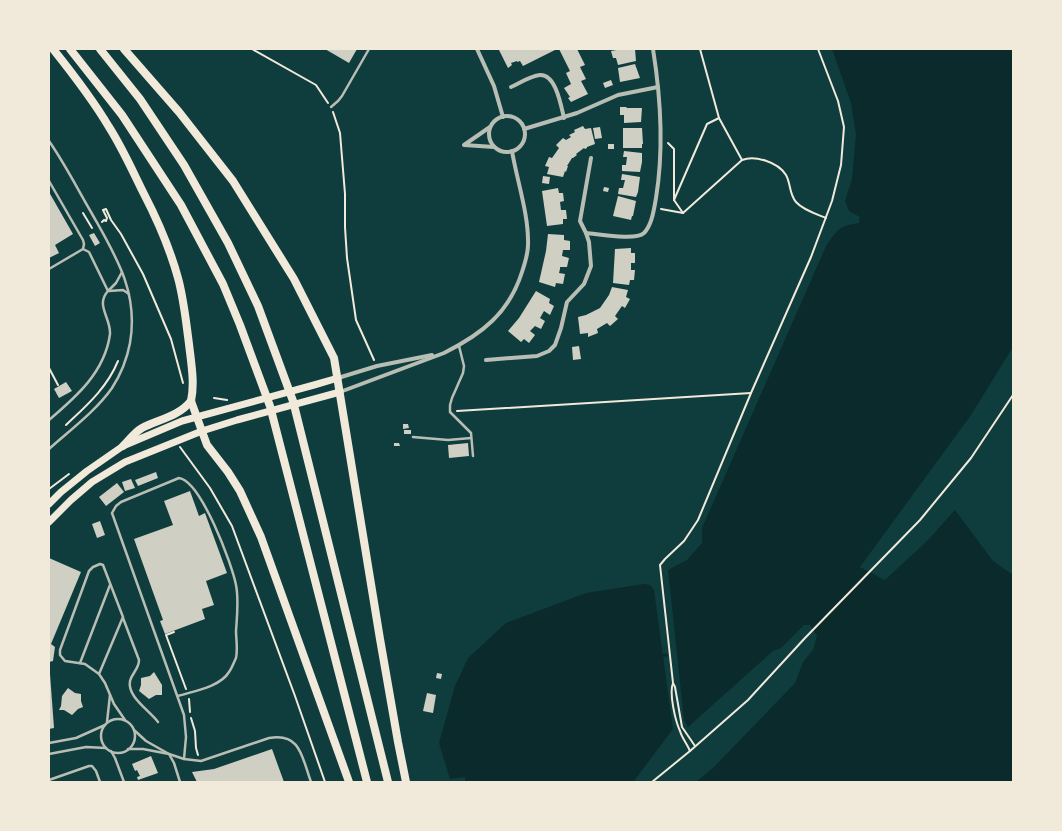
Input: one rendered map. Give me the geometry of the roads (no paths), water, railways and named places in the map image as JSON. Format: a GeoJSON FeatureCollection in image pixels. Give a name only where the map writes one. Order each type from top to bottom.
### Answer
{"type":"FeatureCollection","features":[{"type":"Feature","properties":{"kind":"highway"},"geometry":{"type":"LineString","coordinates":[[52,49],[81,86],[109,126],[131,166],[168,249],[178,279],[186,321],[192,374],[193,394],[191,401],[186,408],[178,413],[141,429],[123,446]]}},
{"type":"Feature","properties":{"kind":"highway"},"geometry":{"type":"LineString","coordinates":[[70,49],[122,114],[182,205],[223,284],[240,325],[270,406],[367,782]]}},
{"type":"Feature","properties":{"kind":"highway"},"geometry":{"type":"LineString","coordinates":[[100,49],[140,98],[184,165],[228,242],[258,306],[293,401],[388,782]]}},
{"type":"Feature","properties":{"kind":"highway"},"geometry":{"type":"LineString","coordinates":[[124,49],[179,112],[233,181],[294,280],[334,358],[380,639],[406,782]]}},
{"type":"Feature","properties":{"kind":"highway"},"geometry":{"type":"LineString","coordinates":[[191,401],[209,448],[228,472],[240,491],[261,537],[349,782]]}},
{"type":"Feature","properties":{"kind":"highway"},"geometry":{"type":"LineString","coordinates":[[398,742],[403,782]]}},
{"type":"Feature","properties":{"kind":"main road"},"geometry":{"type":"LineString","coordinates":[[49,504],[61,492],[123,446],[196,416],[338,378]]}},
{"type":"Feature","properties":{"kind":"main road"},"geometry":{"type":"LineString","coordinates":[[49,522],[81,491],[114,468],[150,451],[202,431],[237,420],[340,392]]}},
{"type":"Feature","properties":{"kind":"street"},"geometry":{"type":"LineString","coordinates":[[477,49],[494,86],[503,117]]}},
{"type":"Feature","properties":{"kind":"street"},"geometry":{"type":"LineString","coordinates":[[586,233],[631,236],[643,234],[647,228],[654,208],[660,172],[661,137],[658,87],[653,49]]}},
{"type":"Feature","properties":{"kind":"street"},"geometry":{"type":"LineString","coordinates":[[511,87],[537,76],[542,75],[547,77],[552,81],[564,118]]}},
{"type":"Feature","properties":{"kind":"street"},"geometry":{"type":"LineString","coordinates":[[524,129],[584,111],[618,95],[658,87]]}},
{"type":"Feature","properties":{"kind":"street"},"geometry":{"type":"LineString","coordinates":[[491,127],[464,145],[494,147],[503,152],[512,151],[522,144],[524,140],[524,129],[518,121],[513,118],[503,117],[494,122],[491,127],[489,137],[494,147]]}},
{"type":"Feature","properties":{"kind":"street"},"geometry":{"type":"LineString","coordinates":[[340,392],[459,346],[478,334],[503,310],[516,288],[525,262],[528,245],[526,216],[512,151]]}},
{"type":"Feature","properties":{"kind":"street"},"geometry":{"type":"LineString","coordinates":[[486,360],[537,356],[549,351],[554,345],[561,328],[567,302],[584,284],[591,266],[590,247],[586,233],[581,226],[580,216],[591,158]]}},
{"type":"Feature","properties":{"kind":"street"},"geometry":{"type":"LineString","coordinates":[[338,378],[377,366],[444,353]]}},
{"type":"Feature","properties":{"kind":"lane"},"geometry":{"type":"LineString","coordinates":[[331,107],[342,96],[369,49]]}},
{"type":"Feature","properties":{"kind":"lane"},"geometry":{"type":"LineString","coordinates":[[49,141],[98,225],[122,272],[132,307],[132,329],[128,351],[122,369],[111,388],[102,400],[49,449]]}},
{"type":"Feature","properties":{"kind":"lane"},"geometry":{"type":"LineString","coordinates":[[49,181],[83,240],[83,249]]}},
{"type":"Feature","properties":{"kind":"lane"},"geometry":{"type":"LineString","coordinates":[[49,268],[83,249]]}},
{"type":"Feature","properties":{"kind":"lane"},"geometry":{"type":"LineString","coordinates":[[83,249],[89,252],[108,291]]}},
{"type":"Feature","properties":{"kind":"lane"},"geometry":{"type":"LineString","coordinates":[[49,420],[89,383],[100,365],[107,348],[110,333],[102,298],[116,283],[122,272]]}},
{"type":"Feature","properties":{"kind":"lane"},"geometry":{"type":"LineString","coordinates":[[108,291],[122,290],[129,294]]}},
{"type":"Feature","properties":{"kind":"lane"},"geometry":{"type":"LineString","coordinates":[[459,346],[464,366],[463,373],[452,398],[450,412],[471,433],[473,456]]}},
{"type":"Feature","properties":{"kind":"lane"},"geometry":{"type":"LineString","coordinates":[[414,437],[448,440],[471,438]]}},
{"type":"Feature","properties":{"kind":"lane"},"geometry":{"type":"LineString","coordinates":[[178,696],[216,683],[230,672],[236,658],[237,592],[235,578],[208,510],[192,485],[184,479],[179,478],[121,502],[116,506],[112,513],[178,696],[186,726],[184,759]]}},
{"type":"Feature","properties":{"kind":"lane"},"geometry":{"type":"LineString","coordinates":[[158,722],[131,693],[130,682],[138,668],[139,660],[102,565],[96,564],[89,571],[60,650],[60,655],[65,661],[80,663],[90,667],[99,674],[125,720],[146,741],[169,754],[174,763],[180,782]]}},
{"type":"Feature","properties":{"kind":"lane"},"geometry":{"type":"LineString","coordinates":[[80,663],[110,584]]}},
{"type":"Feature","properties":{"kind":"lane"},"geometry":{"type":"LineString","coordinates":[[99,674],[123,617]]}},
{"type":"Feature","properties":{"kind":"lane"},"geometry":{"type":"LineString","coordinates":[[110,695],[106,724],[101,733],[101,739],[115,758],[124,782]]}},
{"type":"Feature","properties":{"kind":"lane"},"geometry":{"type":"LineString","coordinates":[[49,743],[76,738],[115,719],[125,720]]}},
{"type":"Feature","properties":{"kind":"lane"},"geometry":{"type":"LineString","coordinates":[[128,749],[134,740],[134,730]]}},
{"type":"Feature","properties":{"kind":"lane"},"geometry":{"type":"LineString","coordinates":[[111,751],[120,752],[128,749],[143,749],[169,754],[184,759],[204,761],[268,738],[278,736],[285,737],[292,740],[300,749],[311,782]]}},
{"type":"Feature","properties":{"kind":"lane"},"geometry":{"type":"LineString","coordinates":[[49,754],[86,747],[107,748]]}},
{"type":"Feature","properties":{"kind":"lane"},"geometry":{"type":"LineString","coordinates":[[49,780],[92,766],[96,771],[100,782]]}},
{"type":"Feature","properties":{"kind":"water"},"geometry":{"type":"Polygon","coordinates":[[[832,49],[1013,49],[1013,347],[971,415],[860,567],[885,580],[927,541],[955,510],[993,561],[1013,575],[1013,782],[696,782],[713,768],[795,683],[803,662],[813,650],[817,636],[810,625],[804,625],[781,648],[773,651],[688,727],[684,720],[668,570],[687,560],[702,543],[702,528],[827,244],[834,234],[840,229],[848,225],[859,223],[860,217],[849,211],[845,201],[852,179],[856,134],[851,103],[832,49]]]}},
{"type":"Feature","properties":{"kind":"water"},"geometry":{"type":"Polygon","coordinates":[[[644,584],[650,585],[654,590],[673,729],[634,781],[465,782],[465,777],[450,779],[439,743],[455,686],[468,658],[506,623],[586,593],[644,584]]]}},
{"type":"Feature","properties":{"kind":"waterway"},"geometry":{"type":"LineString","coordinates":[[659,656],[666,655]]}}]}
